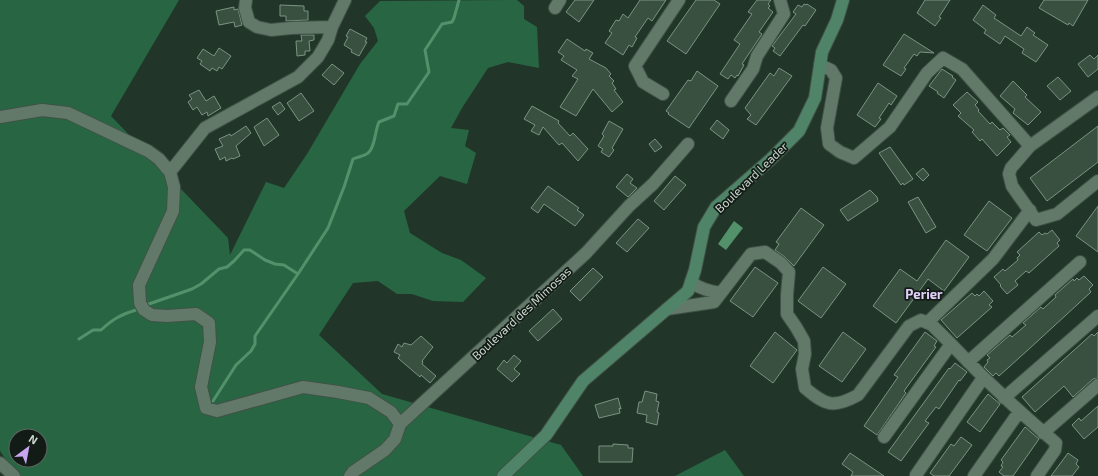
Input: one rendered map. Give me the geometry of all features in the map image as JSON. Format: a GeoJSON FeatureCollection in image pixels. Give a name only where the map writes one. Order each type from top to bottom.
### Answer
{"type":"FeatureCollection","features":[{"type":"Feature","properties":{"kind":"street"},"geometry":{"type":"LineString","coordinates":[[246,0],[249,22],[257,27],[271,30],[332,27]]}},
{"type":"Feature","properties":{"kind":"street"},"geometry":{"type":"LineString","coordinates":[[170,172],[205,128],[298,77],[318,57],[328,40],[332,27],[346,0]]}},
{"type":"Feature","properties":{"kind":"street"},"geometry":{"type":"LineString","coordinates":[[663,94],[643,82],[635,66],[679,0]]}},
{"type":"Feature","properties":{"kind":"street"},"geometry":{"type":"LineString","coordinates":[[731,101],[753,69],[757,56],[784,14],[780,0]]}},
{"type":"Feature","properties":{"kind":"street","name":"Boulevard Leader"},"geometry":{"type":"LineString","coordinates":[[503,476],[546,435],[583,381],[688,291],[695,270],[704,227],[716,207],[771,159],[799,130],[815,98],[822,52],[837,20],[843,0]]}},
{"type":"Feature","properties":{"kind":"street"},"geometry":{"type":"LineString","coordinates":[[820,65],[831,70],[836,78],[827,128],[829,144],[840,152],[854,158],[890,127],[927,73],[943,58],[962,69],[1030,146]]}},
{"type":"Feature","properties":{"kind":"street"},"geometry":{"type":"LineString","coordinates":[[1097,185],[1057,214],[1036,220],[1012,186],[1009,174],[1011,168],[1030,146],[1098,97]]}},
{"type":"Feature","properties":{"kind":"street"},"geometry":{"type":"LineString","coordinates":[[0,117],[42,110],[68,113],[148,151],[160,159],[170,172],[174,187],[173,211],[139,285],[140,303],[144,310],[152,315],[167,316],[196,314],[209,323],[210,342],[201,387],[206,408],[217,411],[303,387],[369,398],[390,412],[400,424]]}},
{"type":"Feature","properties":{"kind":"street","name":"Boulevard des Mimosas"},"geometry":{"type":"LineString","coordinates":[[350,476],[385,450],[395,439],[400,424],[586,253],[629,206],[653,184],[688,144]]}},
{"type":"Feature","properties":{"kind":"street"},"geometry":{"type":"LineString","coordinates":[[927,323],[993,259],[1030,210]]}},
{"type":"Feature","properties":{"kind":"street"},"geometry":{"type":"LineString","coordinates":[[667,309],[714,302],[751,254],[765,252],[781,263],[789,272],[787,314],[804,341],[802,369],[804,388],[816,398],[831,404],[846,402],[858,395],[909,326],[921,320],[932,325],[1004,398],[1056,443],[1055,450],[1037,476]]}},
{"type":"Feature","properties":{"kind":"street"},"geometry":{"type":"LineString","coordinates":[[968,362],[1080,262]]}},
{"type":"Feature","properties":{"kind":"street"},"geometry":{"type":"LineString","coordinates":[[691,282],[703,289],[721,293]]}},
{"type":"Feature","properties":{"kind":"street"},"geometry":{"type":"LineString","coordinates":[[1004,398],[1098,316]]}},
{"type":"Feature","properties":{"kind":"street"},"geometry":{"type":"LineString","coordinates":[[884,437],[951,344]]}},
{"type":"Feature","properties":{"kind":"street"},"geometry":{"type":"LineString","coordinates":[[916,476],[983,378]]}},
{"type":"Feature","properties":{"kind":"street"},"geometry":{"type":"LineString","coordinates":[[1043,433],[1098,385]]}},
{"type":"Feature","properties":{"kind":"street"},"geometry":{"type":"LineString","coordinates":[[974,476],[1019,412]]}},
{"type":"Feature","properties":{"kind":"street"},"geometry":{"type":"LineString","coordinates":[[0,463],[14,476]]}},
{"type":"Feature","properties":{"kind":"shaded area"},"geometry":{"type":"Polygon","coordinates":[[[0,0],[179,0],[111,116],[228,238],[230,255],[266,182],[284,188],[307,154],[360,64],[378,41],[374,28],[365,16],[380,1],[517,0],[524,6],[524,19],[537,27],[539,68],[508,62],[488,68],[451,128],[469,130],[465,146],[476,153],[467,184],[440,176],[404,211],[410,233],[442,253],[461,260],[486,278],[463,302],[433,301],[412,294],[397,294],[378,281],[353,283],[319,335],[382,394],[561,445],[583,476],[17,476],[12,468],[48,468],[48,428],[8,428],[8,463],[0,451],[0,0]]]}},
{"type":"Feature","properties":{"kind":"shaded area"},"geometry":{"type":"Polygon","coordinates":[[[734,221],[743,228],[726,250],[718,244],[734,221]]]}},
{"type":"Feature","properties":{"kind":"shaded area"},"geometry":{"type":"Polygon","coordinates":[[[725,450],[744,476],[675,476],[725,450]]]}},
{"type":"Feature","properties":{"kind":"building"},"geometry":{"type":"Polygon","coordinates":[[[575,0],[594,0],[579,22],[566,12],[575,0]]]}},
{"type":"Feature","properties":{"kind":"building"},"geometry":{"type":"Polygon","coordinates":[[[640,0],[666,0],[652,21],[648,18],[635,37],[637,38],[632,47],[629,45],[623,55],[605,43],[612,33],[609,31],[616,20],[619,21],[623,14],[628,18],[640,0]]]}},
{"type":"Feature","properties":{"kind":"building"},"geometry":{"type":"Polygon","coordinates":[[[696,0],[714,0],[720,4],[686,54],[667,41],[696,0]]]}},
{"type":"Feature","properties":{"kind":"building"},"geometry":{"type":"Polygon","coordinates":[[[757,0],[771,0],[768,4],[770,6],[768,8],[773,12],[759,32],[762,34],[742,64],[744,65],[738,76],[737,75],[735,78],[731,75],[728,79],[720,74],[740,44],[734,40],[752,14],[748,12],[757,0]]]}},
{"type":"Feature","properties":{"kind":"building"},"geometry":{"type":"Polygon","coordinates":[[[925,0],[950,0],[935,26],[917,13],[925,0]]]}},
{"type":"Feature","properties":{"kind":"building"},"geometry":{"type":"Polygon","coordinates":[[[1044,0],[1088,0],[1073,26],[1069,23],[1068,25],[1039,8],[1044,0]]]}},
{"type":"Feature","properties":{"kind":"building"},"geometry":{"type":"Polygon","coordinates":[[[804,4],[807,4],[816,10],[780,56],[773,51],[775,48],[772,46],[796,14],[793,12],[798,5],[802,7],[804,4]]]}},
{"type":"Feature","properties":{"kind":"building"},"geometry":{"type":"Polygon","coordinates":[[[280,5],[304,6],[304,11],[308,11],[308,20],[286,21],[286,16],[280,16],[280,5]]]}},
{"type":"Feature","properties":{"kind":"building"},"geometry":{"type":"Polygon","coordinates":[[[983,5],[996,15],[994,18],[1021,36],[1027,27],[1035,33],[1033,35],[1048,45],[1036,62],[1022,53],[1024,49],[1005,36],[1000,44],[984,33],[986,30],[973,20],[983,5]]]}},
{"type":"Feature","properties":{"kind":"building"},"geometry":{"type":"Polygon","coordinates":[[[234,7],[234,10],[238,9],[242,25],[235,27],[234,22],[219,25],[216,11],[234,7]]]}},
{"type":"Feature","properties":{"kind":"building"},"geometry":{"type":"Polygon","coordinates":[[[350,29],[367,38],[365,42],[367,42],[359,56],[351,52],[352,50],[344,45],[348,37],[346,36],[350,29]]]}},
{"type":"Feature","properties":{"kind":"building"},"geometry":{"type":"Polygon","coordinates":[[[904,34],[934,53],[920,52],[917,56],[914,54],[904,68],[906,69],[901,76],[883,65],[904,34]]]}},
{"type":"Feature","properties":{"kind":"building"},"geometry":{"type":"Polygon","coordinates":[[[301,35],[314,35],[314,40],[309,41],[310,51],[305,51],[305,55],[297,56],[296,41],[302,41],[301,35]]]}},
{"type":"Feature","properties":{"kind":"building"},"geometry":{"type":"Polygon","coordinates":[[[567,39],[585,51],[586,49],[593,53],[589,59],[606,68],[611,74],[609,76],[614,81],[612,83],[616,89],[614,90],[623,102],[612,112],[593,89],[576,116],[560,107],[578,79],[572,76],[577,70],[561,60],[564,56],[558,52],[567,39]]]}},
{"type":"Feature","properties":{"kind":"building"},"geometry":{"type":"Polygon","coordinates":[[[219,48],[231,56],[222,69],[219,67],[217,71],[212,68],[210,71],[200,64],[202,61],[197,58],[203,49],[214,56],[219,48]]]}},
{"type":"Feature","properties":{"kind":"building"},"geometry":{"type":"Polygon","coordinates":[[[1090,55],[1094,59],[1098,55],[1098,69],[1088,77],[1078,64],[1090,55]]]}},
{"type":"Feature","properties":{"kind":"building"},"geometry":{"type":"Polygon","coordinates":[[[332,64],[344,73],[334,85],[322,75],[332,64]]]}},
{"type":"Feature","properties":{"kind":"building"},"geometry":{"type":"Polygon","coordinates":[[[779,68],[792,76],[756,125],[747,119],[751,115],[745,108],[770,73],[774,76],[779,68]]]}},
{"type":"Feature","properties":{"kind":"building"},"geometry":{"type":"Polygon","coordinates":[[[942,69],[953,76],[952,77],[956,80],[944,98],[929,86],[942,69]]]}},
{"type":"Feature","properties":{"kind":"building"},"geometry":{"type":"Polygon","coordinates":[[[697,71],[718,86],[689,128],[668,114],[669,113],[666,111],[688,80],[691,81],[697,71]]]}},
{"type":"Feature","properties":{"kind":"building"},"geometry":{"type":"Polygon","coordinates":[[[1058,77],[1071,91],[1060,100],[1047,86],[1058,77]]]}},
{"type":"Feature","properties":{"kind":"building"},"geometry":{"type":"Polygon","coordinates":[[[1013,81],[1027,95],[1025,97],[1041,112],[1028,125],[1013,113],[1015,109],[1000,96],[1013,81]]]}},
{"type":"Feature","properties":{"kind":"building"},"geometry":{"type":"Polygon","coordinates":[[[878,83],[897,96],[891,105],[889,103],[875,127],[857,115],[878,83]]]}},
{"type":"Feature","properties":{"kind":"building"},"geometry":{"type":"Polygon","coordinates":[[[199,90],[206,101],[214,96],[221,108],[208,116],[207,112],[202,115],[197,107],[193,110],[188,102],[192,99],[189,95],[199,90]]]}},
{"type":"Feature","properties":{"kind":"building"},"geometry":{"type":"Polygon","coordinates":[[[967,92],[978,102],[975,105],[979,110],[978,111],[990,124],[992,122],[1000,130],[1003,128],[1010,135],[1007,137],[1011,142],[997,156],[982,139],[980,141],[972,132],[974,130],[958,116],[961,113],[953,105],[967,92]]]}},
{"type":"Feature","properties":{"kind":"building"},"geometry":{"type":"Polygon","coordinates":[[[301,93],[314,111],[299,121],[287,103],[301,93]]]}},
{"type":"Feature","properties":{"kind":"building"},"geometry":{"type":"Polygon","coordinates":[[[280,102],[285,109],[278,115],[272,107],[280,102]]]}},
{"type":"Feature","properties":{"kind":"building"},"geometry":{"type":"Polygon","coordinates":[[[532,106],[559,121],[558,123],[570,136],[573,133],[588,149],[578,161],[562,143],[559,145],[543,127],[539,135],[531,131],[535,125],[524,119],[532,106]]]}},
{"type":"Feature","properties":{"kind":"building"},"geometry":{"type":"Polygon","coordinates":[[[267,118],[279,135],[264,146],[254,127],[267,118]]]}},
{"type":"Feature","properties":{"kind":"building"},"geometry":{"type":"Polygon","coordinates":[[[717,120],[729,130],[723,139],[710,129],[717,120]]]}},
{"type":"Feature","properties":{"kind":"building"},"geometry":{"type":"Polygon","coordinates":[[[609,121],[623,129],[612,148],[614,150],[609,157],[601,152],[603,149],[598,146],[604,136],[602,134],[609,121]]]}},
{"type":"Feature","properties":{"kind":"building"},"geometry":{"type":"Polygon","coordinates":[[[246,126],[251,133],[236,146],[240,156],[226,161],[225,157],[220,160],[215,149],[223,146],[219,139],[230,134],[231,136],[246,126]]]}},
{"type":"Feature","properties":{"kind":"building"},"geometry":{"type":"Polygon","coordinates":[[[1098,126],[1098,162],[1047,201],[1030,178],[1098,126]]]}},
{"type":"Feature","properties":{"kind":"building"},"geometry":{"type":"Polygon","coordinates":[[[655,139],[662,147],[655,152],[649,144],[655,139]]]}},
{"type":"Feature","properties":{"kind":"building"},"geometry":{"type":"Polygon","coordinates":[[[890,147],[913,179],[904,185],[903,183],[901,185],[879,153],[890,147]]]}},
{"type":"Feature","properties":{"kind":"building"},"geometry":{"type":"Polygon","coordinates":[[[923,168],[929,175],[923,181],[916,174],[923,168]]]}},
{"type":"Feature","properties":{"kind":"building"},"geometry":{"type":"Polygon","coordinates":[[[627,174],[633,179],[630,183],[637,188],[628,197],[616,187],[627,174]]]}},
{"type":"Feature","properties":{"kind":"building"},"geometry":{"type":"Polygon","coordinates":[[[675,176],[686,185],[664,210],[654,201],[675,176]]]}},
{"type":"Feature","properties":{"kind":"building"},"geometry":{"type":"Polygon","coordinates":[[[548,186],[579,208],[577,210],[584,215],[575,226],[544,204],[538,213],[531,208],[548,186]]]}},
{"type":"Feature","properties":{"kind":"building"},"geometry":{"type":"Polygon","coordinates":[[[870,190],[877,197],[878,201],[848,221],[840,210],[870,190]]]}},
{"type":"Feature","properties":{"kind":"building"},"geometry":{"type":"Polygon","coordinates":[[[918,197],[936,227],[926,233],[908,202],[918,197]]]}},
{"type":"Feature","properties":{"kind":"building"},"geometry":{"type":"Polygon","coordinates":[[[989,201],[1012,218],[987,251],[964,235],[989,201]]]}},
{"type":"Feature","properties":{"kind":"building"},"geometry":{"type":"Polygon","coordinates":[[[1098,206],[1098,252],[1076,236],[1098,206]]]}},
{"type":"Feature","properties":{"kind":"building"},"geometry":{"type":"Polygon","coordinates":[[[801,208],[824,225],[794,266],[775,250],[779,244],[776,242],[801,208]]]}},
{"type":"Feature","properties":{"kind":"building"},"geometry":{"type":"Polygon","coordinates":[[[638,219],[649,228],[627,252],[616,243],[638,219]]]}},
{"type":"Feature","properties":{"kind":"building"},"geometry":{"type":"Polygon","coordinates":[[[1052,230],[1060,240],[1057,243],[1059,246],[1029,273],[1026,271],[1015,281],[1018,285],[1007,294],[994,277],[1003,269],[1005,271],[1018,260],[1017,258],[1020,255],[1017,252],[1039,232],[1042,235],[1045,233],[1047,234],[1052,230]]]}},
{"type":"Feature","properties":{"kind":"building"},"geometry":{"type":"Polygon","coordinates":[[[946,240],[969,257],[944,291],[928,279],[896,323],[873,306],[900,269],[917,281],[946,240]]]}},
{"type":"Feature","properties":{"kind":"building"},"geometry":{"type":"Polygon","coordinates":[[[755,267],[778,283],[753,317],[730,301],[755,267]]]}},
{"type":"Feature","properties":{"kind":"building"},"geometry":{"type":"Polygon","coordinates":[[[823,267],[846,284],[821,318],[798,301],[823,267]]]}},
{"type":"Feature","properties":{"kind":"building"},"geometry":{"type":"Polygon","coordinates":[[[593,268],[603,277],[580,301],[570,291],[593,268]]]}},
{"type":"Feature","properties":{"kind":"building"},"geometry":{"type":"Polygon","coordinates":[[[1084,276],[1093,285],[1089,289],[1091,292],[1029,349],[999,376],[996,373],[993,376],[984,367],[988,362],[987,360],[990,358],[987,355],[1010,335],[1012,337],[1026,325],[1023,323],[1041,307],[1043,309],[1056,297],[1055,295],[1073,279],[1074,281],[1077,278],[1079,280],[1084,276]]]}},
{"type":"Feature","properties":{"kind":"building"},"geometry":{"type":"Polygon","coordinates":[[[984,291],[993,301],[989,305],[992,307],[957,338],[941,320],[972,293],[975,296],[977,294],[979,296],[984,291]]]}},
{"type":"Feature","properties":{"kind":"building"},"geometry":{"type":"Polygon","coordinates":[[[553,309],[562,319],[538,341],[529,331],[553,309]]]}},
{"type":"Feature","properties":{"kind":"building"},"geometry":{"type":"Polygon","coordinates":[[[775,332],[797,350],[773,383],[750,366],[775,332]]]}},
{"type":"Feature","properties":{"kind":"building"},"geometry":{"type":"Polygon","coordinates":[[[843,332],[866,349],[842,382],[819,366],[843,332]]]}},
{"type":"Feature","properties":{"kind":"building"},"geometry":{"type":"Polygon","coordinates":[[[925,332],[937,341],[934,346],[936,347],[904,391],[906,393],[877,435],[864,426],[898,377],[894,375],[925,332]]]}},
{"type":"Feature","properties":{"kind":"building"},"geometry":{"type":"Polygon","coordinates":[[[1098,332],[1098,378],[1093,379],[1073,397],[1064,386],[1035,412],[1022,397],[1092,334],[1094,336],[1098,332]]]}},
{"type":"Feature","properties":{"kind":"building"},"geometry":{"type":"Polygon","coordinates":[[[421,336],[433,347],[422,361],[422,364],[436,376],[430,383],[421,375],[420,377],[399,359],[398,358],[400,355],[394,352],[398,344],[402,347],[404,343],[411,345],[421,336]]]}},
{"type":"Feature","properties":{"kind":"building"},"geometry":{"type":"Polygon","coordinates":[[[514,355],[521,361],[514,369],[520,374],[512,382],[497,369],[504,360],[507,363],[514,355]]]}},
{"type":"Feature","properties":{"kind":"building"},"geometry":{"type":"Polygon","coordinates":[[[955,363],[967,372],[960,381],[959,380],[939,409],[936,407],[925,421],[929,423],[901,461],[888,452],[949,368],[950,369],[955,363]]]}},
{"type":"Feature","properties":{"kind":"building"},"geometry":{"type":"Polygon","coordinates":[[[645,391],[657,394],[656,401],[659,402],[657,412],[659,413],[657,425],[646,422],[647,415],[637,413],[639,402],[642,402],[645,391]]]}},
{"type":"Feature","properties":{"kind":"building"},"geometry":{"type":"Polygon","coordinates":[[[988,394],[1000,404],[980,432],[967,422],[988,394]]]}},
{"type":"Feature","properties":{"kind":"building"},"geometry":{"type":"Polygon","coordinates":[[[618,398],[621,409],[619,408],[620,413],[599,418],[595,405],[618,398]]]}},
{"type":"Feature","properties":{"kind":"building"},"geometry":{"type":"Polygon","coordinates":[[[1098,406],[1098,427],[1084,439],[1072,425],[1079,418],[1081,421],[1098,406]]]}},
{"type":"Feature","properties":{"kind":"building"},"geometry":{"type":"Polygon","coordinates":[[[1025,427],[1039,439],[1013,476],[1004,476],[999,472],[1003,467],[1001,466],[1003,462],[1001,460],[1025,427]]]}},
{"type":"Feature","properties":{"kind":"building"},"geometry":{"type":"Polygon","coordinates":[[[961,437],[972,445],[949,476],[934,476],[930,473],[951,444],[954,446],[961,437]]]}},
{"type":"Feature","properties":{"kind":"building"},"geometry":{"type":"Polygon","coordinates":[[[613,444],[628,445],[628,448],[633,448],[632,462],[599,462],[599,446],[613,446],[613,444]]]}},
{"type":"Feature","properties":{"kind":"building"},"geometry":{"type":"Polygon","coordinates":[[[850,453],[884,476],[851,476],[853,472],[842,464],[850,453]]]}},
{"type":"Feature","properties":{"kind":"building"},"geometry":{"type":"Polygon","coordinates":[[[1068,453],[1078,460],[1076,464],[1079,467],[1072,476],[1051,476],[1068,453]]]}},
{"type":"Feature","properties":{"kind":"waterway"},"geometry":{"type":"LineString","coordinates":[[213,401],[236,365],[251,351],[255,344],[255,336],[328,228],[353,159],[365,155],[370,151],[374,143],[379,122],[394,116],[398,104],[407,104],[429,72],[425,50],[442,24],[452,22],[459,0]]}},
{"type":"Feature","properties":{"kind":"waterway"},"geometry":{"type":"LineString","coordinates":[[146,305],[192,289],[201,284],[219,269],[227,267],[244,250],[250,250],[265,260],[275,264],[284,265],[298,274]]}},
{"type":"Feature","properties":{"kind":"waterway"},"geometry":{"type":"LineString","coordinates":[[79,339],[93,330],[101,330],[117,318],[136,310]]}},
{"type":"Feature","properties":{"kind":"district","name":"Perier"},"geometry":{"type":"Point","coordinates":[924,294]}}]}
